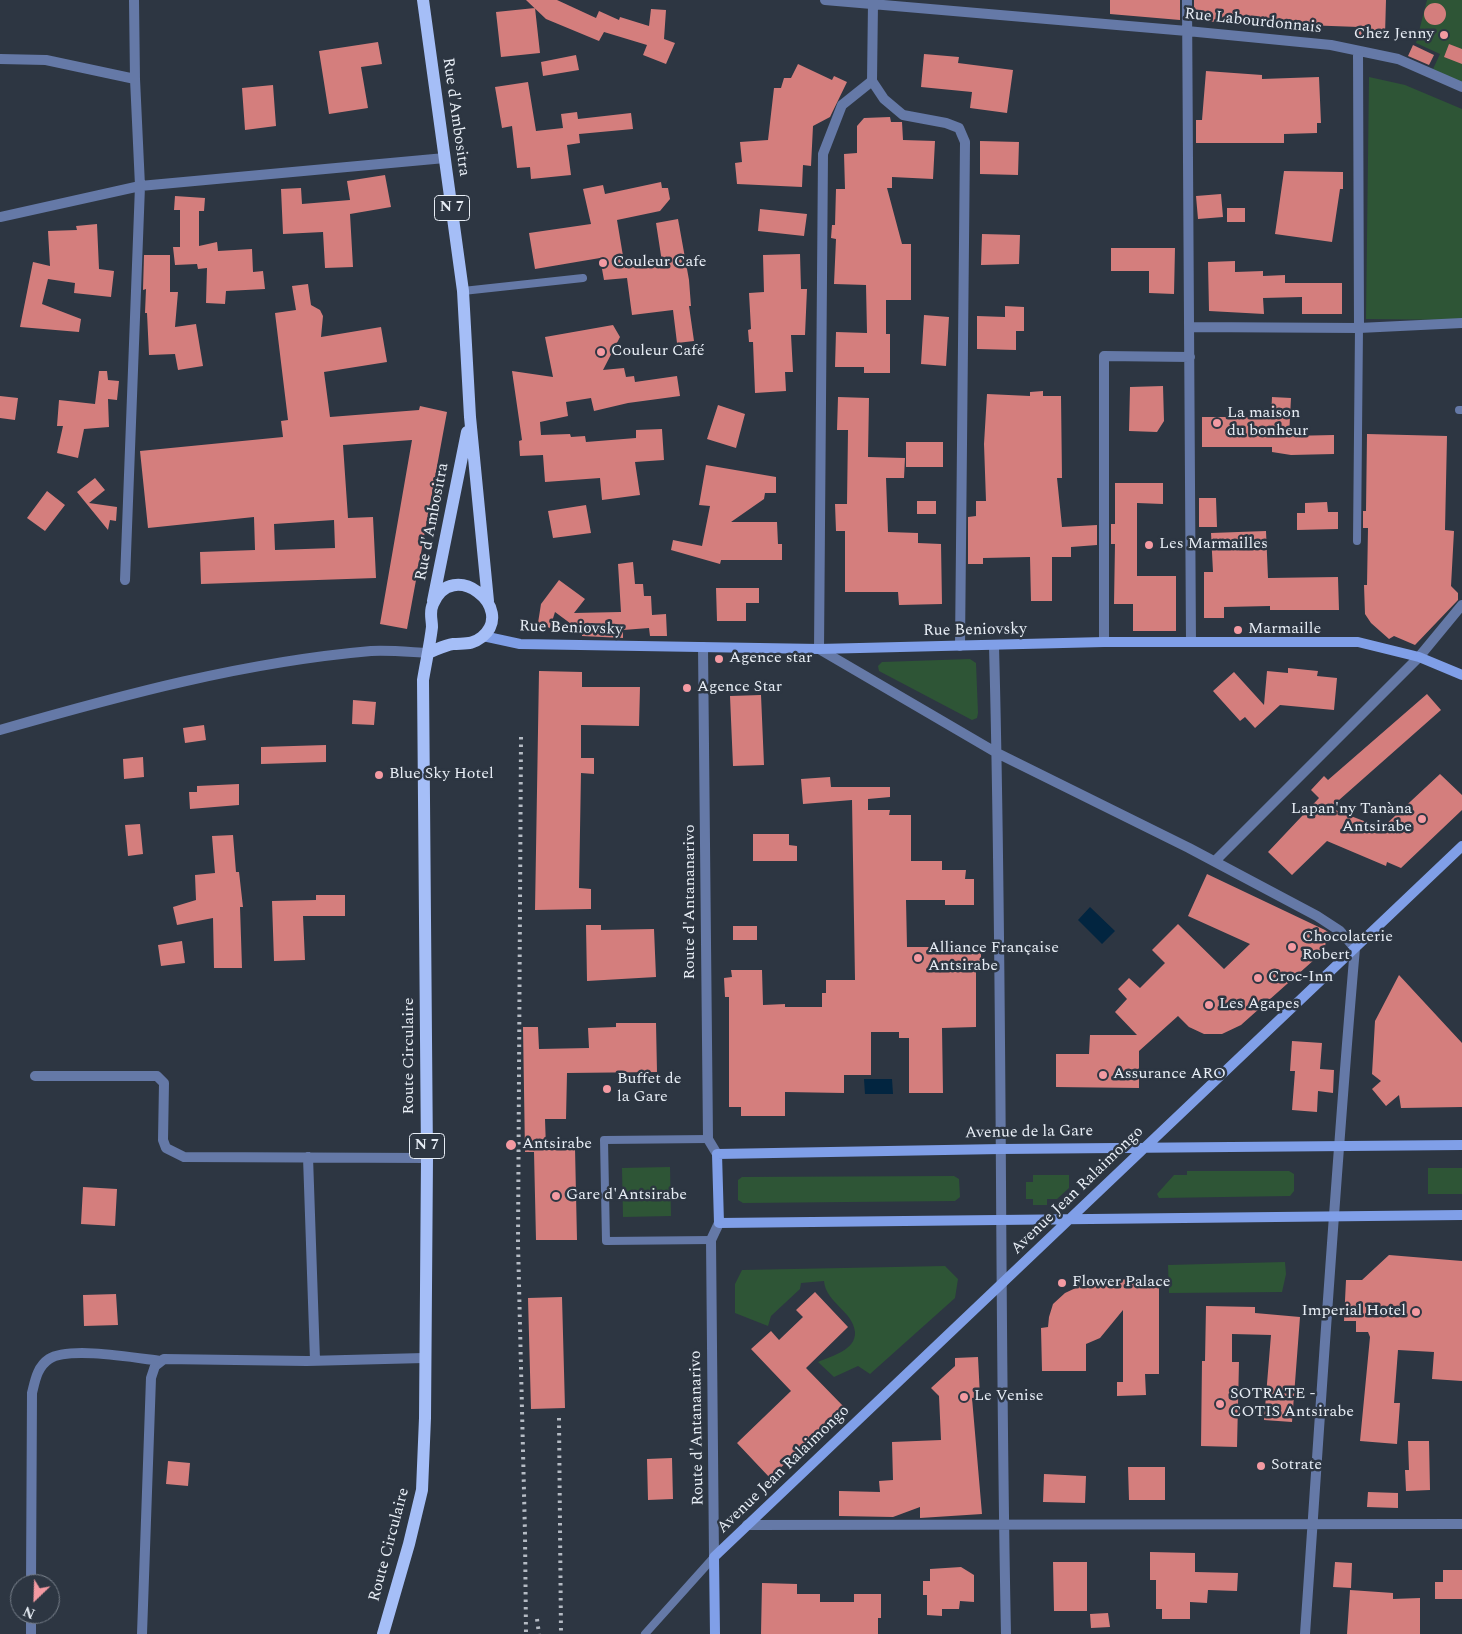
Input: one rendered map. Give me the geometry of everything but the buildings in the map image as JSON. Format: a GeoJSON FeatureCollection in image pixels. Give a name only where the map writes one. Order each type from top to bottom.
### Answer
{"type":"FeatureCollection","features":[{"type":"Feature","properties":{"kind":"main road","name":"Rue d'Ambositra"},"geometry":{"type":"LineString","coordinates":[[423,0],[463,291],[470,418],[488,602]]}},
{"type":"Feature","properties":{"kind":"main road","name":"Rue d'Ambositra"},"geometry":{"type":"LineString","coordinates":[[433,603],[470,418]]}},
{"type":"Feature","properties":{"kind":"main road"},"geometry":{"type":"LineString","coordinates":[[433,603],[441,592],[453,586],[467,586],[479,591],[488,602]]}},
{"type":"Feature","properties":{"kind":"main road","name":"N 7"},"geometry":{"type":"LineString","coordinates":[[483,636],[490,626],[491,613],[488,602]]}},
{"type":"Feature","properties":{"kind":"main road","name":"N 7"},"geometry":{"type":"LineString","coordinates":[[428,653],[432,624],[430,614],[433,603]]}},
{"type":"Feature","properties":{"kind":"main road"},"geometry":{"type":"LineString","coordinates":[[432,624],[440,637],[452,644]]}},
{"type":"Feature","properties":{"kind":"main road"},"geometry":{"type":"LineString","coordinates":[[428,653],[452,644],[469,645],[483,636]]}},
{"type":"Feature","properties":{"kind":"main road","name":"Route Circulaire"},"geometry":{"type":"LineString","coordinates":[[383,1634],[409,1544],[422,1490],[425,1418],[427,1158],[423,680],[428,653]]}},
{"type":"Feature","properties":{"kind":"street"},"geometry":{"type":"LineString","coordinates":[[125,580],[140,186],[135,79],[134,0]]}},
{"type":"Feature","properties":{"kind":"street","name":"Rue Labourdonnais"},"geometry":{"type":"LineString","coordinates":[[825,0],[893,3],[1331,45],[1398,59],[1462,87]]}},
{"type":"Feature","properties":{"kind":"street"},"geometry":{"type":"LineString","coordinates":[[1187,0],[1191,642]]}},
{"type":"Feature","properties":{"kind":"street"},"geometry":{"type":"LineString","coordinates":[[873,3],[872,81],[884,100],[903,115],[946,123],[959,128],[965,142],[960,646]]}},
{"type":"Feature","properties":{"kind":"street"},"geometry":{"type":"LineString","coordinates":[[1358,51],[1359,328]]}},
{"type":"Feature","properties":{"kind":"street"},"geometry":{"type":"LineString","coordinates":[[0,59],[46,60],[135,79]]}},
{"type":"Feature","properties":{"kind":"street"},"geometry":{"type":"LineString","coordinates":[[872,81],[842,104],[823,154],[819,649],[997,753],[1215,861],[1317,916],[1340,931],[1355,948],[1337,1146],[1335,1217],[1305,1634]]}},
{"type":"Feature","properties":{"kind":"street"},"geometry":{"type":"LineString","coordinates":[[0,217],[140,186],[445,158]]}},
{"type":"Feature","properties":{"kind":"street"},"geometry":{"type":"LineString","coordinates":[[1190,327],[1359,328],[1462,323]]}},
{"type":"Feature","properties":{"kind":"street"},"geometry":{"type":"LineString","coordinates":[[1104,642],[1104,356],[1190,357]]}},
{"type":"Feature","properties":{"kind":"street"},"geometry":{"type":"LineString","coordinates":[[1215,861],[1419,657],[1462,605]]}},
{"type":"Feature","properties":{"kind":"street","name":"Rue Beniovsky"},"geometry":{"type":"LineString","coordinates":[[483,636],[520,644],[819,649],[1104,642],[1358,642],[1419,657],[1462,675]]}},
{"type":"Feature","properties":{"kind":"street"},"geometry":{"type":"LineString","coordinates":[[994,646],[1002,1149],[1000,1285],[1006,1634]]}},
{"type":"Feature","properties":{"kind":"street","name":"Route d'Antananarivo"},"geometry":{"type":"LineString","coordinates":[[703,647],[708,1139]]}},
{"type":"Feature","properties":{"kind":"street"},"geometry":{"type":"LineString","coordinates":[[0,730],[120,696],[227,671],[373,651],[428,653]]}},
{"type":"Feature","properties":{"kind":"street","name":"Avenue Jean Ralaimongo"},"geometry":{"type":"LineString","coordinates":[[714,1557],[1462,846]]}},
{"type":"Feature","properties":{"kind":"street"},"geometry":{"type":"LineString","coordinates":[[35,1076],[158,1076],[164,1083],[163,1140],[166,1148],[184,1157],[427,1158]]}},
{"type":"Feature","properties":{"kind":"street"},"geometry":{"type":"LineString","coordinates":[[708,1139],[717,1154],[719,1223],[1462,1216]]}},
{"type":"Feature","properties":{"kind":"street","name":"Avenue de la Gare"},"geometry":{"type":"LineString","coordinates":[[717,1154],[1146,1147],[1462,1145]]}},
{"type":"Feature","properties":{"kind":"street"},"geometry":{"type":"LineString","coordinates":[[308,1157],[315,1360]]}},
{"type":"Feature","properties":{"kind":"street","name":"Route d'Antananarivo"},"geometry":{"type":"LineString","coordinates":[[715,1634],[710,1240],[719,1223]]}},
{"type":"Feature","properties":{"kind":"street"},"geometry":{"type":"LineString","coordinates":[[31,1574],[32,1393],[38,1371],[48,1359],[64,1354],[116,1354],[161,1361]]}},
{"type":"Feature","properties":{"kind":"street"},"geometry":{"type":"LineString","coordinates":[[142,1634],[151,1378],[155,1366],[164,1359],[184,1358],[315,1360],[424,1358]]}},
{"type":"Feature","properties":{"kind":"street"},"geometry":{"type":"LineString","coordinates":[[747,1525],[1462,1524]]}},
{"type":"Feature","properties":{"kind":"lane"},"geometry":{"type":"LineString","coordinates":[[463,291],[583,278]]}},
{"type":"Feature","properties":{"kind":"lane"},"geometry":{"type":"LineString","coordinates":[[1357,541],[1359,328]]}},
{"type":"Feature","properties":{"kind":"lane"},"geometry":{"type":"LineString","coordinates":[[708,1139],[604,1140],[606,1242],[710,1240]]}},
{"type":"Feature","properties":{"kind":"lane"},"geometry":{"type":"LineString","coordinates":[[645,1634],[714,1557]]}},
{"type":"Feature","properties":{"kind":"green space"},"geometry":{"type":"Polygon","coordinates":[[[1427,0],[1462,0],[1462,83],[1433,69],[1440,54],[1416,43],[1427,0]]]}},
{"type":"Feature","properties":{"kind":"green space"},"geometry":{"type":"Polygon","coordinates":[[[1369,77],[1405,85],[1462,109],[1462,320],[1366,319],[1369,77]]]}},
{"type":"Feature","properties":{"kind":"green space"},"geometry":{"type":"Polygon","coordinates":[[[970,659],[976,663],[978,713],[977,718],[972,720],[879,671],[878,666],[882,662],[970,659]]]}},
{"type":"Feature","properties":{"kind":"green space"},"geometry":{"type":"Polygon","coordinates":[[[670,1167],[671,1216],[623,1217],[622,1168],[670,1167]]]}},
{"type":"Feature","properties":{"kind":"green space"},"geometry":{"type":"Polygon","coordinates":[[[1428,1168],[1462,1168],[1462,1194],[1428,1194],[1428,1168]]]}},
{"type":"Feature","properties":{"kind":"green space"},"geometry":{"type":"Polygon","coordinates":[[[1187,1171],[1289,1171],[1294,1174],[1294,1191],[1290,1196],[1159,1198],[1157,1194],[1174,1175],[1187,1175],[1187,1171]]]}},
{"type":"Feature","properties":{"kind":"green space"},"geometry":{"type":"Polygon","coordinates":[[[1033,1175],[1069,1175],[1069,1188],[1057,1199],[1047,1199],[1047,1205],[1033,1205],[1033,1199],[1026,1199],[1026,1182],[1033,1182],[1033,1175]]]}},
{"type":"Feature","properties":{"kind":"green space"},"geometry":{"type":"Polygon","coordinates":[[[954,1176],[959,1179],[960,1197],[955,1201],[743,1203],[738,1200],[738,1180],[742,1177],[954,1176]]]}},
{"type":"Feature","properties":{"kind":"green space"},"geometry":{"type":"Polygon","coordinates":[[[1285,1262],[1286,1274],[1282,1292],[1169,1293],[1168,1265],[1285,1262]]]}},
{"type":"Feature","properties":{"kind":"green space"},"geometry":{"type":"Polygon","coordinates":[[[945,1266],[958,1279],[955,1298],[870,1374],[858,1366],[834,1377],[818,1362],[836,1355],[847,1348],[852,1343],[855,1332],[850,1318],[829,1295],[824,1281],[801,1283],[800,1289],[771,1316],[768,1326],[735,1313],[735,1284],[742,1270],[945,1266]]]}},
{"type":"Feature","properties":{"kind":"water"},"geometry":{"type":"Polygon","coordinates":[[[1090,907],[1115,931],[1102,944],[1078,920],[1090,907]]]}},
{"type":"Feature","properties":{"kind":"water"},"geometry":{"type":"Polygon","coordinates":[[[864,1079],[892,1079],[893,1094],[865,1094],[864,1079]]]}},
{"type":"Feature","properties":{"kind":"railway"},"geometry":{"type":"LineString","coordinates":[[521,737],[518,1243],[526,1634]]}},
{"type":"Feature","properties":{"kind":"railway"},"geometry":{"type":"LineString","coordinates":[[559,1418],[561,1634]]}},
{"type":"Feature","properties":{"kind":"railway"},"geometry":{"type":"LineString","coordinates":[[537,1619],[539,1634]]}},
{"type":"Feature","properties":{"kind":"place","name":"Chez Jenny"},"geometry":{"type":"Point","coordinates":[1444,35]}},
{"type":"Feature","properties":{"kind":"place","name":"Couleur Cafe"},"geometry":{"type":"Point","coordinates":[603,263]}},
{"type":"Feature","properties":{"kind":"place","name":"Couleur Café"},"geometry":{"type":"Point","coordinates":[601,352]}},
{"type":"Feature","properties":{"kind":"place","name":"La maison du bonheur"},"geometry":{"type":"Point","coordinates":[1217,423]}},
{"type":"Feature","properties":{"kind":"place","name":"Les Marmailles"},"geometry":{"type":"Point","coordinates":[1149,545]}},
{"type":"Feature","properties":{"kind":"place","name":"Marmaille"},"geometry":{"type":"Point","coordinates":[1238,630]}},
{"type":"Feature","properties":{"kind":"place","name":"Agence star"},"geometry":{"type":"Point","coordinates":[719,659]}},
{"type":"Feature","properties":{"kind":"place","name":"Agence Star"},"geometry":{"type":"Point","coordinates":[687,688]}},
{"type":"Feature","properties":{"kind":"place","name":"Blue Sky Hotel"},"geometry":{"type":"Point","coordinates":[379,775]}},
{"type":"Feature","properties":{"kind":"place","name":"Lapan'ny Tanàna Antsirabe"},"geometry":{"type":"Point","coordinates":[1422,819]}},
{"type":"Feature","properties":{"kind":"place","name":"Chocolaterie Robert"},"geometry":{"type":"Point","coordinates":[1292,947]}},
{"type":"Feature","properties":{"kind":"place","name":"Alliance Française Antsirabe"},"geometry":{"type":"Point","coordinates":[918,958]}},
{"type":"Feature","properties":{"kind":"place","name":"Croc-Inn"},"geometry":{"type":"Point","coordinates":[1258,978]}},
{"type":"Feature","properties":{"kind":"place","name":"Les Agapes"},"geometry":{"type":"Point","coordinates":[1209,1005]}},
{"type":"Feature","properties":{"kind":"place","name":"Assurance ARO"},"geometry":{"type":"Point","coordinates":[1103,1075]}},
{"type":"Feature","properties":{"kind":"place","name":"Buffet de la Gare"},"geometry":{"type":"Point","coordinates":[607,1089]}},
{"type":"Feature","properties":{"kind":"place","name":"Antsirabe"},"geometry":{"type":"Point","coordinates":[511,1145]}},
{"type":"Feature","properties":{"kind":"place","name":"Gare d'Antsirabe"},"geometry":{"type":"Point","coordinates":[556,1196]}},
{"type":"Feature","properties":{"kind":"place","name":"Flower Palace"},"geometry":{"type":"Point","coordinates":[1062,1283]}},
{"type":"Feature","properties":{"kind":"place","name":"Imperial Hotel"},"geometry":{"type":"Point","coordinates":[1416,1312]}},
{"type":"Feature","properties":{"kind":"place","name":"Le Venise"},"geometry":{"type":"Point","coordinates":[964,1397]}},
{"type":"Feature","properties":{"kind":"place","name":"SOTRATE - COTIS Antsirabe"},"geometry":{"type":"Point","coordinates":[1220,1404]}},
{"type":"Feature","properties":{"kind":"place","name":"Sotrate"},"geometry":{"type":"Point","coordinates":[1261,1466]}}]}
